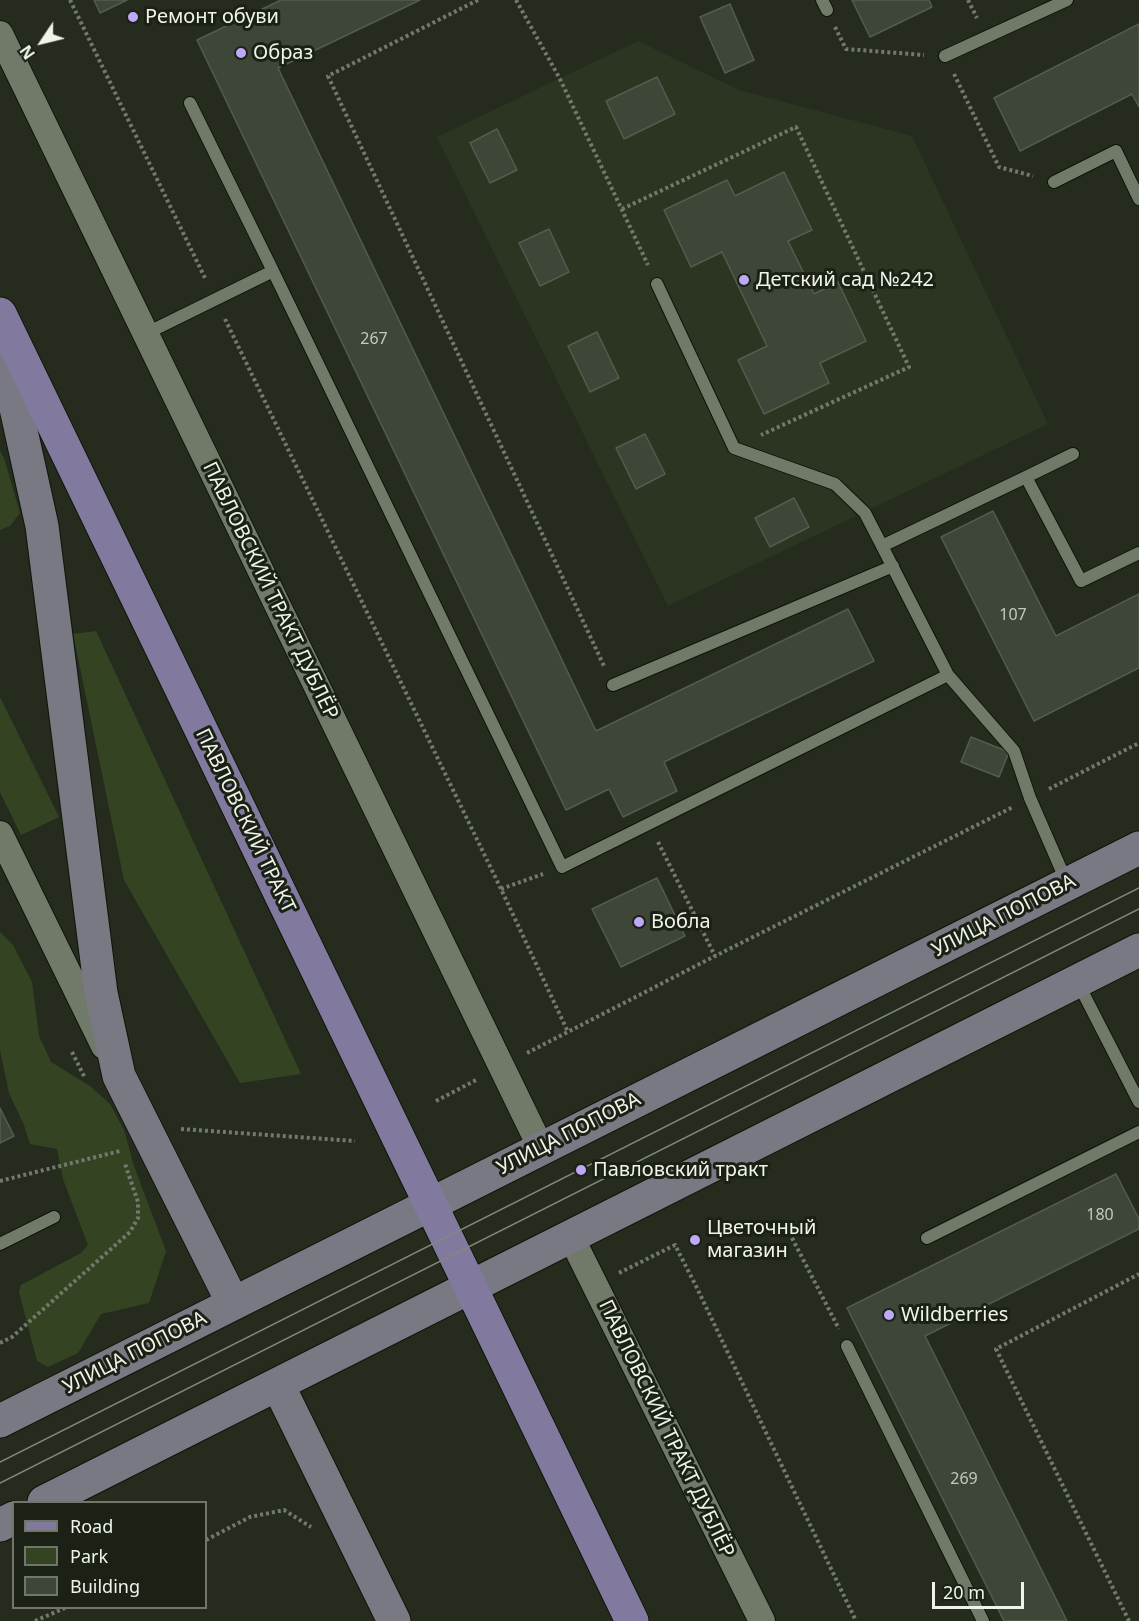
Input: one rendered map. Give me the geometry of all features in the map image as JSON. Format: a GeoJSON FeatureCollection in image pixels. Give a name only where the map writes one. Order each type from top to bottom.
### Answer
{"type":"FeatureCollection","features":[{"type":"Feature","properties":{"kind":"main road","name":"ПАВЛОВСКИЙ ТРАКТ"},"geometry":{"type":"LineString","coordinates":[[0,314],[632,1621]]}},
{"type":"Feature","properties":{"kind":"main road"},"geometry":{"type":"LineString","coordinates":[[0,352],[14,399],[42,526],[101,993],[119,1077],[233,1304]]}},
{"type":"Feature","properties":{"kind":"main road","name":"УЛИЦА ПОПОВА"},"geometry":{"type":"LineString","coordinates":[[0,1421],[1139,848]]}},
{"type":"Feature","properties":{"kind":"main road"},"geometry":{"type":"LineString","coordinates":[[48,1501],[1139,950]]}},
{"type":"Feature","properties":{"kind":"main road"},"geometry":{"type":"LineString","coordinates":[[278,1385],[394,1621]]}},
{"type":"Feature","properties":{"kind":"street","name":"ПАВЛОВСКИЙ ТРАКТ ДУБЛЁР"},"geometry":{"type":"LineString","coordinates":[[0,34],[542,1148]]}},
{"type":"Feature","properties":{"kind":"street"},"geometry":{"type":"LineString","coordinates":[[0,834],[119,1077]]}},
{"type":"Feature","properties":{"kind":"street","name":"ПАВЛОВСКИЙ ТРАКТ ДУБЛЁР"},"geometry":{"type":"LineString","coordinates":[[571,1237],[762,1621]]}},
{"type":"Feature","properties":{"kind":"lane"},"geometry":{"type":"LineString","coordinates":[[945,56],[1067,0]]}},
{"type":"Feature","properties":{"kind":"lane"},"geometry":{"type":"LineString","coordinates":[[190,103],[562,867],[948,675]]}},
{"type":"Feature","properties":{"kind":"lane"},"geometry":{"type":"LineString","coordinates":[[1054,182],[1116,151],[1139,199]]}},
{"type":"Feature","properties":{"kind":"lane"},"geometry":{"type":"LineString","coordinates":[[145,334],[273,271]]}},
{"type":"Feature","properties":{"kind":"lane"},"geometry":{"type":"LineString","coordinates":[[657,284],[734,448],[835,484],[865,513],[948,675],[1014,751],[1030,798],[1068,884]]}},
{"type":"Feature","properties":{"kind":"lane"},"geometry":{"type":"LineString","coordinates":[[882,546],[1073,454]]}},
{"type":"Feature","properties":{"kind":"lane"},"geometry":{"type":"LineString","coordinates":[[1026,477],[1081,581],[1139,553]]}},
{"type":"Feature","properties":{"kind":"lane"},"geometry":{"type":"LineString","coordinates":[[613,685],[893,566]]}},
{"type":"Feature","properties":{"kind":"lane"},"geometry":{"type":"LineString","coordinates":[[1077,982],[1139,1102]]}},
{"type":"Feature","properties":{"kind":"lane"},"geometry":{"type":"LineString","coordinates":[[927,1238],[1139,1132]]}},
{"type":"Feature","properties":{"kind":"lane"},"geometry":{"type":"LineString","coordinates":[[0,1244],[54,1217]]}},
{"type":"Feature","properties":{"kind":"lane"},"geometry":{"type":"LineString","coordinates":[[847,1346],[983,1621]]}},
{"type":"Feature","properties":{"kind":"path"},"geometry":{"type":"LineString","coordinates":[[70,0],[501,889],[568,1032]]}},
{"type":"Feature","properties":{"kind":"path"},"geometry":{"type":"LineString","coordinates":[[478,0],[328,76],[613,685]]}},
{"type":"Feature","properties":{"kind":"path"},"geometry":{"type":"LineString","coordinates":[[516,0],[560,78],[657,284]]}},
{"type":"Feature","properties":{"kind":"path"},"geometry":{"type":"LineString","coordinates":[[824,5],[846,49],[945,56],[999,167],[1054,182]]}},
{"type":"Feature","properties":{"kind":"path"},"geometry":{"type":"LineString","coordinates":[[622,209],[796,127],[909,367],[734,448]]}},
{"type":"Feature","properties":{"kind":"path"},"geometry":{"type":"LineString","coordinates":[[436,1101],[715,956],[1139,743]]}},
{"type":"Feature","properties":{"kind":"path"},"geometry":{"type":"LineString","coordinates":[[649,824],[715,956]]}},
{"type":"Feature","properties":{"kind":"path"},"geometry":{"type":"LineString","coordinates":[[501,889],[562,867]]}},
{"type":"Feature","properties":{"kind":"path"},"geometry":{"type":"LineString","coordinates":[[177,1128],[354,1141]]}},
{"type":"Feature","properties":{"kind":"path"},"geometry":{"type":"LineString","coordinates":[[0,1181],[120,1151]]}},
{"type":"Feature","properties":{"kind":"path"},"geometry":{"type":"LineString","coordinates":[[0,1343],[12,1337],[130,1232],[138,1218],[138,1202],[124,1162]]}},
{"type":"Feature","properties":{"kind":"path"},"geometry":{"type":"LineString","coordinates":[[792,1238],[847,1346]]}},
{"type":"Feature","properties":{"kind":"path"},"geometry":{"type":"LineString","coordinates":[[596,1285],[675,1245],[856,1621]]}},
{"type":"Feature","properties":{"kind":"path"},"geometry":{"type":"LineString","coordinates":[[1129,1621],[996,1349],[1139,1274]]}},
{"type":"Feature","properties":{"kind":"path"},"geometry":{"type":"LineString","coordinates":[[207,1539],[250,1517],[284,1510],[314,1529]]}},
{"type":"Feature","properties":{"kind":"path"},"geometry":{"type":"LineString","coordinates":[[34,1621],[63,1609]]}},
{"type":"Feature","properties":{"kind":"shaded area","name":"Детский сад №242"},"geometry":{"type":"Polygon","coordinates":[[[638,41],[739,90],[912,136],[1048,424],[668,606],[437,137],[638,41]]]}},
{"type":"Feature","properties":{"kind":"green space"},"geometry":{"type":"Polygon","coordinates":[[[0,451],[20,513],[10,526],[0,530],[0,451]]]}},
{"type":"Feature","properties":{"kind":"green space"},"geometry":{"type":"Polygon","coordinates":[[[96,631],[301,1074],[240,1083],[124,880],[73,634],[96,631]]]}},
{"type":"Feature","properties":{"kind":"green space"},"geometry":{"type":"Polygon","coordinates":[[[0,697],[59,817],[21,835],[0,792],[0,697]]]}},
{"type":"Feature","properties":{"kind":"green space"},"geometry":{"type":"Polygon","coordinates":[[[0,932],[13,945],[32,982],[39,1036],[51,1062],[90,1086],[110,1104],[124,1130],[134,1166],[166,1251],[149,1303],[101,1314],[78,1353],[48,1367],[37,1361],[19,1292],[21,1285],[81,1253],[88,1245],[63,1179],[57,1149],[30,1144],[9,1093],[0,1050],[0,932]]]}},
{"type":"Feature","properties":{"kind":"building"},"geometry":{"type":"Polygon","coordinates":[[[94,0],[127,0],[100,13],[94,0]]]}},
{"type":"Feature","properties":{"kind":"building"},"geometry":{"type":"Polygon","coordinates":[[[281,0],[420,0],[278,68],[596,731],[848,609],[874,661],[664,762],[677,791],[623,817],[609,789],[566,810],[197,40],[281,0]]]}},
{"type":"Feature","properties":{"kind":"building"},"geometry":{"type":"Polygon","coordinates":[[[852,0],[929,0],[932,7],[870,37],[852,0]]]}},
{"type":"Feature","properties":{"kind":"building"},"geometry":{"type":"Polygon","coordinates":[[[730,4],[754,60],[725,73],[700,17],[730,4]]]}},
{"type":"Feature","properties":{"kind":"building"},"geometry":{"type":"Polygon","coordinates":[[[1139,24],[1139,107],[1132,94],[1020,151],[994,98],[1139,24]]]}},
{"type":"Feature","properties":{"kind":"building"},"geometry":{"type":"Polygon","coordinates":[[[657,77],[675,114],[624,139],[606,101],[657,77]]]}},
{"type":"Feature","properties":{"kind":"building"},"geometry":{"type":"Polygon","coordinates":[[[497,129],[517,170],[490,183],[470,143],[497,129]]]}},
{"type":"Feature","properties":{"kind":"building"},"geometry":{"type":"Polygon","coordinates":[[[784,172],[812,230],[788,241],[814,294],[838,282],[866,341],[820,363],[829,383],[764,414],[738,360],[767,346],[722,252],[691,267],[664,210],[727,180],[735,196],[784,172]]]}},
{"type":"Feature","properties":{"kind":"building"},"geometry":{"type":"Polygon","coordinates":[[[549,229],[569,272],[540,286],[519,243],[549,229]]]}},
{"type":"Feature","properties":{"kind":"building"},"geometry":{"type":"Polygon","coordinates":[[[597,332],[619,378],[590,392],[568,346],[597,332]]]}},
{"type":"Feature","properties":{"kind":"building"},"geometry":{"type":"Polygon","coordinates":[[[645,434],[665,474],[636,489],[616,448],[645,434]]]}},
{"type":"Feature","properties":{"kind":"building"},"geometry":{"type":"Polygon","coordinates":[[[794,498],[809,527],[770,547],[755,518],[794,498]]]}},
{"type":"Feature","properties":{"kind":"building"},"geometry":{"type":"Polygon","coordinates":[[[993,511],[1056,636],[1139,594],[1139,668],[1034,721],[941,537],[993,511]]]}},
{"type":"Feature","properties":{"kind":"building"},"geometry":{"type":"Polygon","coordinates":[[[971,737],[1009,752],[999,777],[961,762],[971,737]]]}},
{"type":"Feature","properties":{"kind":"building","name":"Вобла"},"geometry":{"type":"Polygon","coordinates":[[[657,878],[685,936],[621,967],[592,909],[657,878]]]}},
{"type":"Feature","properties":{"kind":"building"},"geometry":{"type":"Polygon","coordinates":[[[0,1108],[14,1136],[0,1143],[0,1108]]]}},
{"type":"Feature","properties":{"kind":"building"},"geometry":{"type":"Polygon","coordinates":[[[1116,1174],[1139,1219],[1139,1229],[925,1336],[1067,1621],[1004,1621],[847,1308],[1116,1174]]]}},
{"type":"Feature","properties":{"kind":"tram line"},"geometry":{"type":"LineString","coordinates":[[0,1462],[1139,888]]}},
{"type":"Feature","properties":{"kind":"tram line"},"geometry":{"type":"LineString","coordinates":[[0,1483],[1139,909]]}},
{"type":"Feature","properties":{"kind":"place","name":"Ремонт обуви"},"geometry":{"type":"Point","coordinates":[133,17]}},
{"type":"Feature","properties":{"kind":"place","name":"Образ"},"geometry":{"type":"Point","coordinates":[241,53]}},
{"type":"Feature","properties":{"kind":"place","name":"Детский сад №242"},"geometry":{"type":"Point","coordinates":[744,280]}},
{"type":"Feature","properties":{"kind":"place","name":"Вобла"},"geometry":{"type":"Point","coordinates":[639,922]}},
{"type":"Feature","properties":{"kind":"place","name":"Павловский тракт"},"geometry":{"type":"Point","coordinates":[581,1170]}},
{"type":"Feature","properties":{"kind":"place","name":"Цветочный магазин"},"geometry":{"type":"Point","coordinates":[695,1240]}},
{"type":"Feature","properties":{"kind":"place","name":"Wildberries"},"geometry":{"type":"Point","coordinates":[889,1315]}}]}
